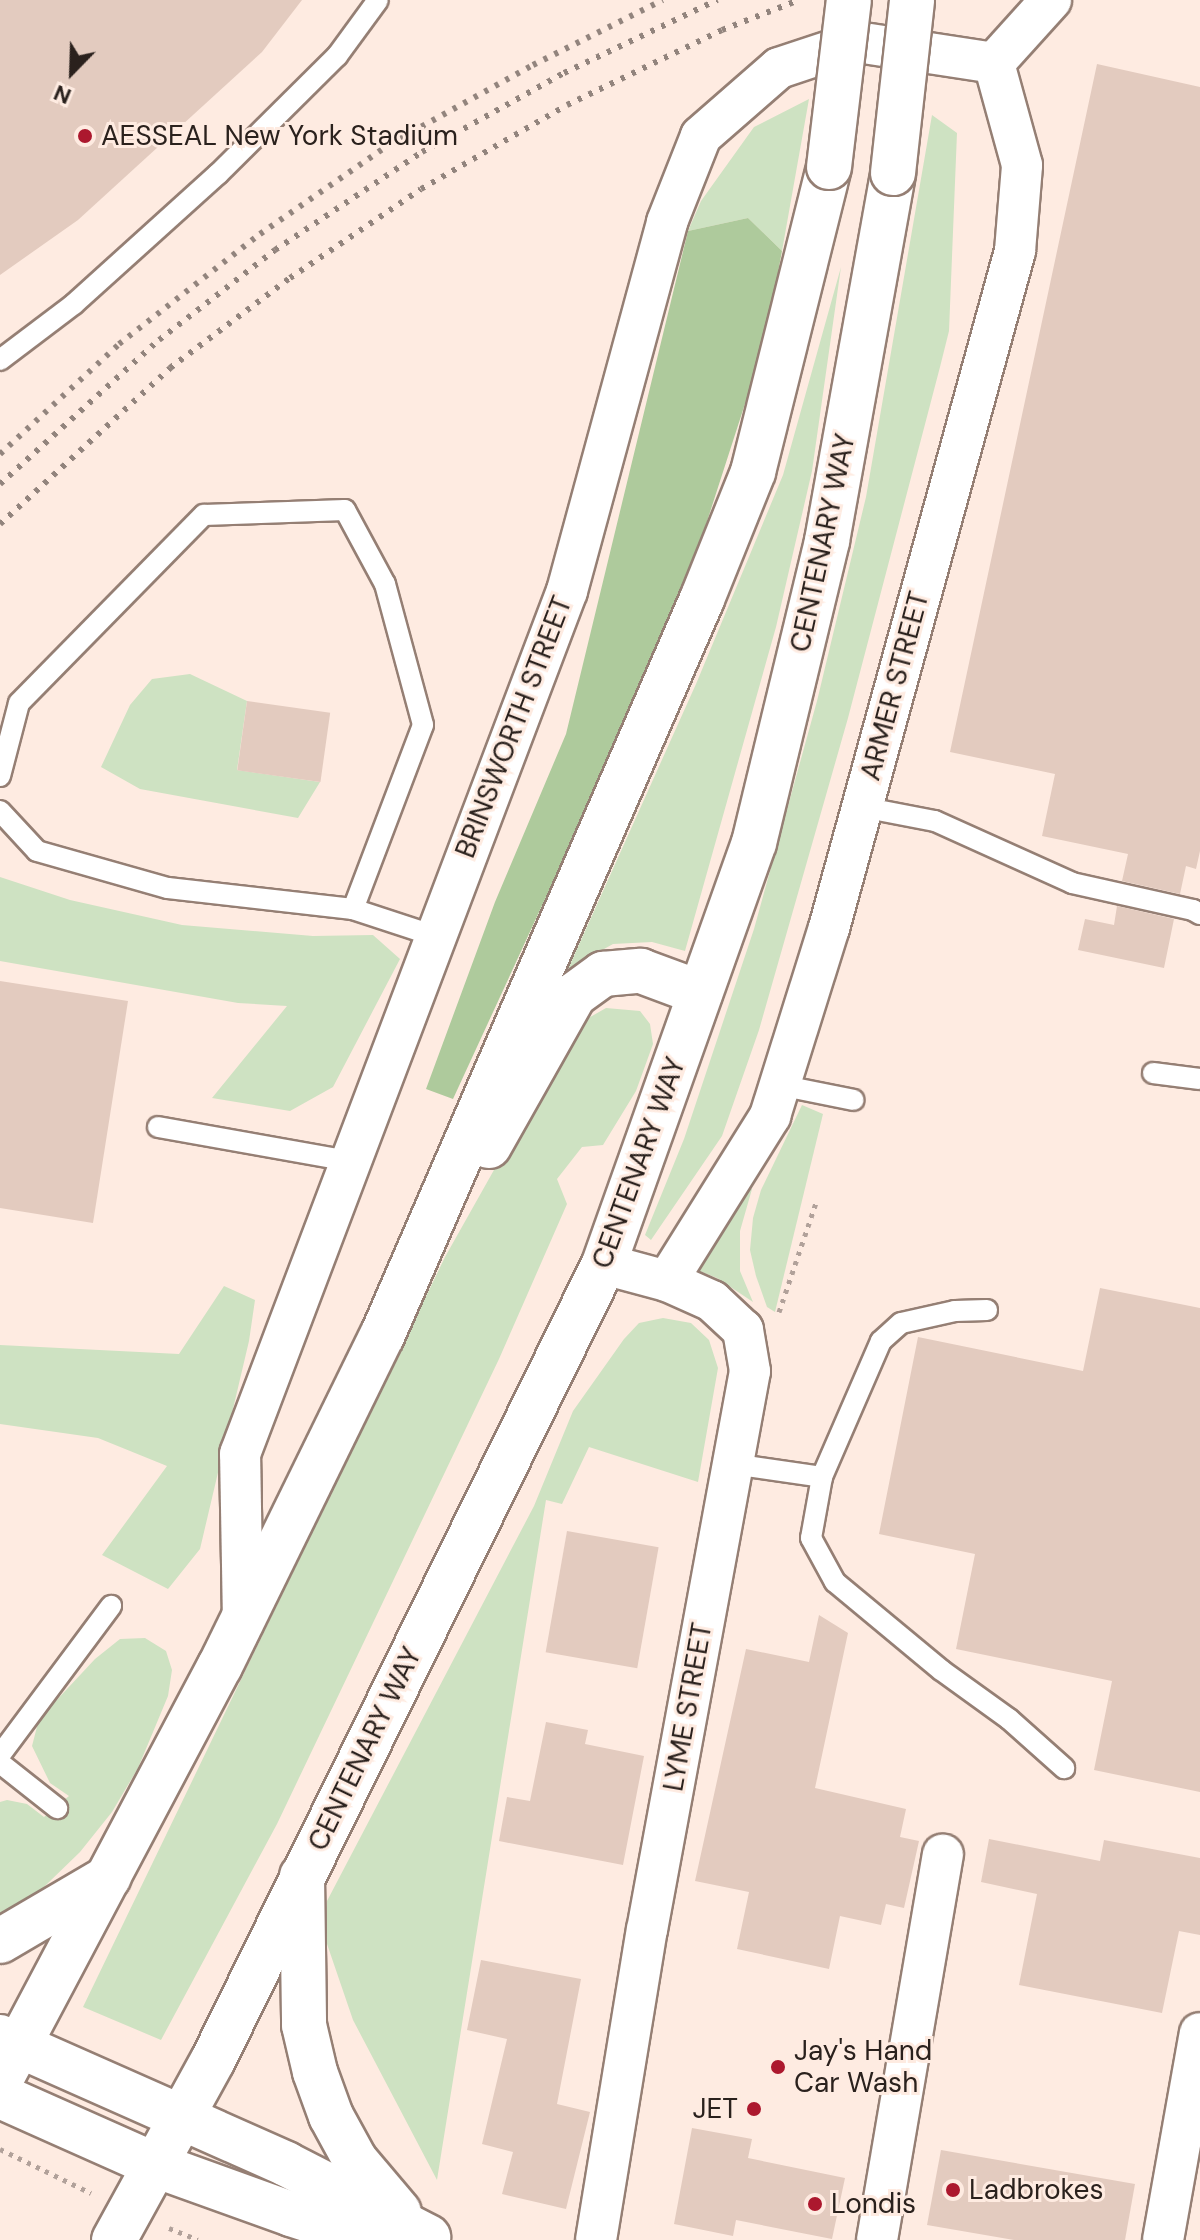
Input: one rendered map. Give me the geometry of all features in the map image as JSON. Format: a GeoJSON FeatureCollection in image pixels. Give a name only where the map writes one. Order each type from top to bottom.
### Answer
{"type":"FeatureCollection","features":[{"type":"Feature","properties":{"kind":"main road"},"geometry":{"type":"LineString","coordinates":[[426,2235],[286,2164],[181,2119],[6,2055],[109,1877],[243,1622],[382,1336],[539,967],[702,599],[753,472],[829,167],[849,0]]}},
{"type":"Feature","properties":{"kind":"main road","name":"CENTENARY WAY"},"geometry":{"type":"LineString","coordinates":[[114,2240],[181,2119],[604,1264],[754,843],[827,541],[893,173],[912,0]]}},
{"type":"Feature","properties":{"kind":"main road"},"geometry":{"type":"LineString","coordinates":[[382,1336],[574,995],[603,974],[641,971],[700,993]]}},
{"type":"Feature","properties":{"kind":"main road"},"geometry":{"type":"LineString","coordinates":[[302,1876],[304,2025],[315,2072],[331,2116],[355,2160],[426,2235]]}},
{"type":"Feature","properties":{"kind":"main road"},"geometry":{"type":"LineString","coordinates":[[0,1941],[109,1877]]}},
{"type":"Feature","properties":{"kind":"main road"},"geometry":{"type":"LineString","coordinates":[[0,2096],[155,2165],[328,2226],[426,2235]]}},
{"type":"Feature","properties":{"kind":"main road"},"geometry":{"type":"LineString","coordinates":[[269,2240],[328,2226]]}},
{"type":"Feature","properties":{"kind":"street"},"geometry":{"type":"LineString","coordinates":[[994,63],[1051,0]]}},
{"type":"Feature","properties":{"kind":"street","name":"BRINSWORTH STREET"},"geometry":{"type":"LineString","coordinates":[[243,1622],[240,1454],[567,591],[667,222],[701,136],[779,68],[857,42],[994,63]]}},
{"type":"Feature","properties":{"kind":"street","name":"ARMER STREET"},"geometry":{"type":"LineString","coordinates":[[667,1281],[770,1116],[829,928],[1015,251],[1022,165],[994,63]]}},
{"type":"Feature","properties":{"kind":"street"},"geometry":{"type":"LineString","coordinates":[[604,1264],[667,1281],[712,1301],[743,1330],[745,1342]]}},
{"type":"Feature","properties":{"kind":"street","name":"LYME STREET"},"geometry":{"type":"LineString","coordinates":[[596,2240],[647,1930],[750,1371],[745,1342]]}},
{"type":"Feature","properties":{"kind":"street"},"geometry":{"type":"LineString","coordinates":[[877,2240],[943,1855]]}},
{"type":"Feature","properties":{"kind":"street"},"geometry":{"type":"LineString","coordinates":[[1163,2240],[1200,2033]]}},
{"type":"Feature","properties":{"kind":"lane"},"geometry":{"type":"LineString","coordinates":[[0,360],[74,304],[218,174],[337,56],[378,0]]}},
{"type":"Feature","properties":{"kind":"lane"},"geometry":{"type":"LineString","coordinates":[[0,776],[19,703],[204,515],[345,510],[385,584],[423,725],[353,909]]}},
{"type":"Feature","properties":{"kind":"lane"},"geometry":{"type":"LineString","coordinates":[[862,807],[935,821],[1072,883],[1200,914]]}},
{"type":"Feature","properties":{"kind":"lane"},"geometry":{"type":"LineString","coordinates":[[0,811],[37,851],[168,888],[353,909],[435,936]]}},
{"type":"Feature","properties":{"kind":"lane"},"geometry":{"type":"LineString","coordinates":[[1153,1073],[1200,1079]]}},
{"type":"Feature","properties":{"kind":"lane"},"geometry":{"type":"LineString","coordinates":[[779,1085],[854,1100]]}},
{"type":"Feature","properties":{"kind":"lane"},"geometry":{"type":"LineString","coordinates":[[158,1127],[349,1161]]}},
{"type":"Feature","properties":{"kind":"lane"},"geometry":{"type":"LineString","coordinates":[[987,1310],[955,1311],[901,1323],[881,1341],[822,1477],[811,1538],[835,1582],[941,1670],[1009,1719],[1064,1768]]}},
{"type":"Feature","properties":{"kind":"lane"},"geometry":{"type":"LineString","coordinates":[[733,1464],[822,1477]]}},
{"type":"Feature","properties":{"kind":"lane"},"geometry":{"type":"LineString","coordinates":[[0,1755],[111,1606]]}},
{"type":"Feature","properties":{"kind":"lane"},"geometry":{"type":"LineString","coordinates":[[0,1763],[57,1808]]}},
{"type":"Feature","properties":{"kind":"path"},"geometry":{"type":"LineString","coordinates":[[745,1342],[774,1328],[816,1203]]}},
{"type":"Feature","properties":{"kind":"green space"},"geometry":{"type":"Polygon","coordinates":[[[809,99],[782,251],[748,218],[688,231],[701,201],[754,127],[809,99]]]}},
{"type":"Feature","properties":{"kind":"green space"},"geometry":{"type":"Polygon","coordinates":[[[932,115],[957,133],[949,331],[848,718],[759,1030],[722,1136],[651,1240],[645,1235],[684,1139],[754,929],[817,701],[866,497],[932,115]]]}},
{"type":"Feature","properties":{"kind":"green space"},"geometry":{"type":"Polygon","coordinates":[[[748,218],[782,251],[765,342],[679,608],[453,1099],[426,1089],[495,902],[566,734],[688,231],[748,218]]]}},
{"type":"Feature","properties":{"kind":"green space"},"geometry":{"type":"Polygon","coordinates":[[[841,267],[812,471],[776,627],[685,951],[652,942],[613,944],[568,969],[696,684],[783,475],[841,267]]]}},
{"type":"Feature","properties":{"kind":"green space"},"geometry":{"type":"Polygon","coordinates":[[[190,674],[247,701],[237,770],[320,782],[298,818],[140,789],[101,767],[130,705],[152,679],[190,674]]]}},
{"type":"Feature","properties":{"kind":"green space"},"geometry":{"type":"Polygon","coordinates":[[[0,877],[70,900],[182,925],[313,936],[373,935],[400,959],[333,1087],[290,1111],[212,1098],[287,1006],[238,1003],[0,961],[0,877]]]}},
{"type":"Feature","properties":{"kind":"green space"},"geometry":{"type":"Polygon","coordinates":[[[606,1008],[640,1011],[650,1024],[653,1044],[636,1091],[603,1145],[582,1147],[557,1179],[567,1204],[499,1359],[277,1824],[161,2040],[83,2007],[445,1257],[549,1072],[585,1020],[606,1008]]]}},
{"type":"Feature","properties":{"kind":"green space"},"geometry":{"type":"Polygon","coordinates":[[[802,1105],[823,1114],[775,1312],[767,1307],[756,1276],[750,1250],[753,1218],[761,1190],[802,1105]]]}},
{"type":"Feature","properties":{"kind":"green space"},"geometry":{"type":"Polygon","coordinates":[[[747,1186],[752,1189],[740,1231],[740,1271],[753,1302],[717,1278],[692,1268],[747,1186]]]}},
{"type":"Feature","properties":{"kind":"green space"},"geometry":{"type":"Polygon","coordinates":[[[224,1286],[255,1300],[249,1341],[200,1549],[168,1589],[102,1555],[167,1466],[98,1438],[0,1424],[0,1345],[179,1354],[224,1286]]]}},
{"type":"Feature","properties":{"kind":"green space"},"geometry":{"type":"Polygon","coordinates":[[[663,1318],[691,1323],[709,1340],[718,1368],[698,1482],[589,1447],[562,1504],[546,1500],[437,2180],[353,2020],[327,1944],[327,1901],[534,1506],[573,1411],[624,1339],[639,1323],[663,1318]]]}},
{"type":"Feature","properties":{"kind":"green space"},"geometry":{"type":"Polygon","coordinates":[[[145,1638],[166,1651],[172,1670],[168,1696],[138,1768],[112,1812],[80,1852],[12,1918],[0,1923],[0,1802],[7,1800],[27,1804],[44,1817],[69,1796],[50,1783],[32,1746],[39,1719],[95,1659],[120,1639],[145,1638]]]}},
{"type":"Feature","properties":{"kind":"building","name":"AESSEAL New York Stadium"},"geometry":{"type":"Polygon","coordinates":[[[0,0],[302,0],[262,52],[78,220],[0,275],[0,0]]]}},
{"type":"Feature","properties":{"kind":"building"},"geometry":{"type":"Polygon","coordinates":[[[1097,64],[1200,87],[1200,851],[1196,869],[1186,866],[1180,894],[1122,881],[1128,854],[1042,836],[1055,774],[950,752],[1097,64]]]}},
{"type":"Feature","properties":{"kind":"building"},"geometry":{"type":"Polygon","coordinates":[[[247,701],[330,713],[320,782],[237,770],[247,701]]]}},
{"type":"Feature","properties":{"kind":"building"},"geometry":{"type":"Polygon","coordinates":[[[1117,906],[1174,919],[1164,968],[1078,950],[1085,919],[1114,925],[1117,906]]]}},
{"type":"Feature","properties":{"kind":"building"},"geometry":{"type":"Polygon","coordinates":[[[0,981],[128,1001],[93,1223],[0,1208],[0,981]]]}},
{"type":"Feature","properties":{"kind":"building"},"geometry":{"type":"Polygon","coordinates":[[[1100,1288],[1200,1308],[1200,1792],[1094,1770],[1112,1681],[956,1649],[975,1554],[879,1534],[918,1337],[1083,1371],[1100,1288]]]}},
{"type":"Feature","properties":{"kind":"building"},"geometry":{"type":"Polygon","coordinates":[[[567,1531],[659,1547],[637,1668],[546,1652],[567,1531]]]}},
{"type":"Feature","properties":{"kind":"building"},"geometry":{"type":"Polygon","coordinates":[[[819,1615],[848,1633],[815,1788],[906,1809],[900,1837],[919,1841],[904,1908],[886,1904],[881,1925],[840,1916],[829,1969],[737,1949],[749,1892],[695,1881],[746,1649],[809,1662],[819,1615]]]}},
{"type":"Feature","properties":{"kind":"building"},"geometry":{"type":"Polygon","coordinates":[[[546,1722],[588,1730],[585,1744],[644,1756],[623,1865],[499,1841],[507,1797],[530,1801],[546,1722]]]}},
{"type":"Feature","properties":{"kind":"building"},"geometry":{"type":"Polygon","coordinates":[[[989,1839],[1100,1861],[1104,1840],[1200,1858],[1200,1935],[1179,1931],[1162,2013],[1019,1985],[1037,1894],[981,1882],[989,1839]]]}},
{"type":"Feature","properties":{"kind":"building"},"geometry":{"type":"Polygon","coordinates":[[[481,1960],[581,1979],[557,2104],[590,2112],[566,2209],[502,2194],[513,2152],[482,2144],[507,2039],[467,2030],[481,1960]]]}},
{"type":"Feature","properties":{"kind":"building"},"geometry":{"type":"Polygon","coordinates":[[[692,2128],[752,2139],[748,2158],[845,2178],[832,2239],[736,2220],[733,2236],[674,2224],[692,2128]]]}},
{"type":"Feature","properties":{"kind":"building"},"geometry":{"type":"Polygon","coordinates":[[[941,2150],[1135,2184],[1125,2240],[1014,2240],[927,2225],[941,2150]]]}},
{"type":"Feature","properties":{"kind":"railway"},"geometry":{"type":"LineString","coordinates":[[0,454],[119,344],[260,234],[390,144],[533,65],[663,0]]}},
{"type":"Feature","properties":{"kind":"railway"},"geometry":{"type":"LineString","coordinates":[[0,484],[159,340],[275,250],[422,152],[564,73],[717,0]]}},
{"type":"Feature","properties":{"kind":"railway"},"geometry":{"type":"LineString","coordinates":[[0,524],[170,368],[290,278],[421,189],[567,105],[722,30],[799,0]]}},
{"type":"Feature","properties":{"kind":"place","name":"AESSEAL New York Stadium"},"geometry":{"type":"Point","coordinates":[85,136]}},
{"type":"Feature","properties":{"kind":"place","name":"Jay's Hand Car Wash"},"geometry":{"type":"Point","coordinates":[778,2067]}},
{"type":"Feature","properties":{"kind":"place","name":"JET"},"geometry":{"type":"Point","coordinates":[754,2109]}},
{"type":"Feature","properties":{"kind":"place","name":"Ladbrokes"},"geometry":{"type":"Point","coordinates":[953,2190]}},
{"type":"Feature","properties":{"kind":"place","name":"Londis"},"geometry":{"type":"Point","coordinates":[815,2204]}}]}
